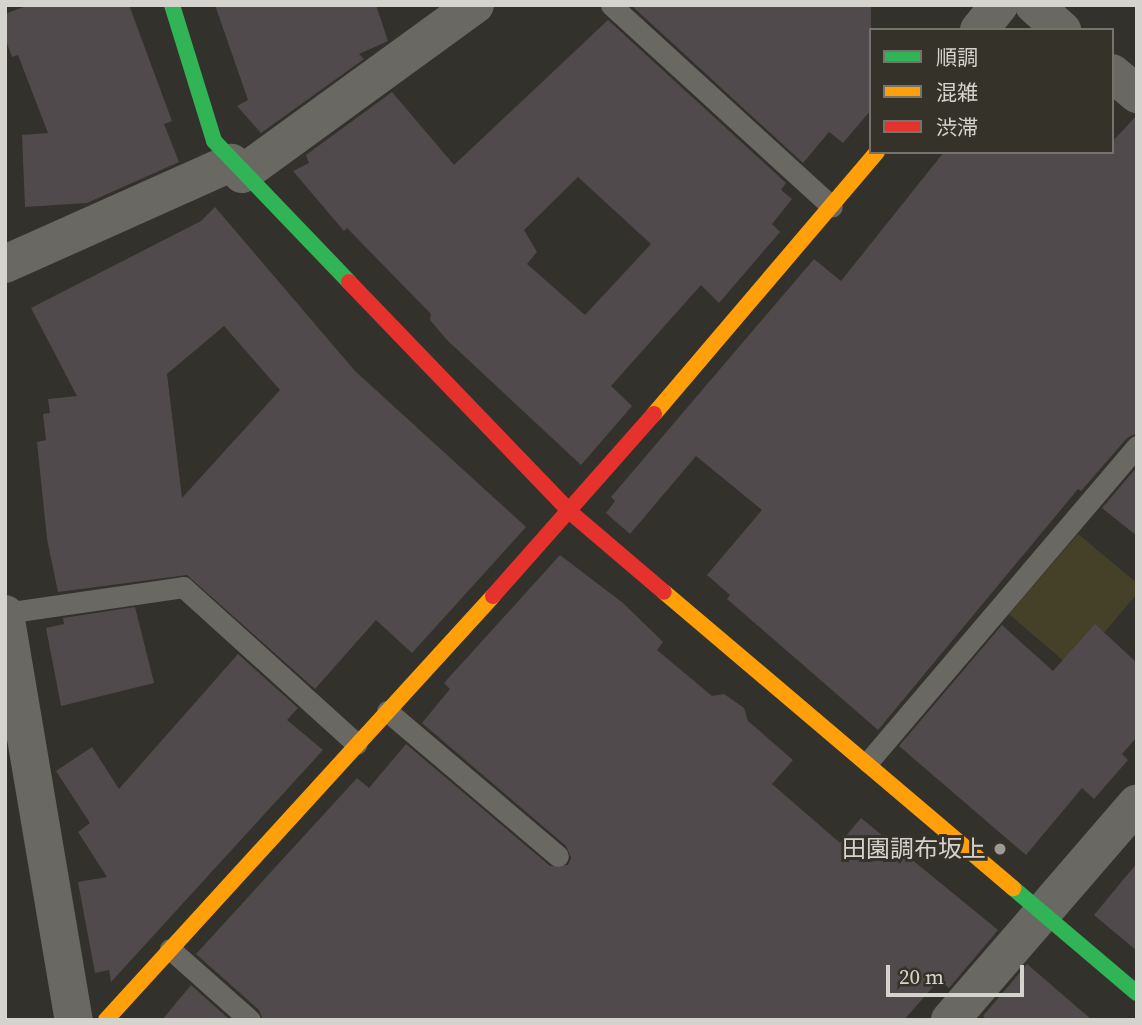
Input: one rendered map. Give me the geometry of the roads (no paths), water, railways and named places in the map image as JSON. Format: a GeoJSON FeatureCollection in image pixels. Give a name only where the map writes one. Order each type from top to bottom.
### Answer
{"type":"FeatureCollection","features":[{"type":"Feature","properties":{"kind":"street"},"geometry":{"type":"LineString","coordinates":[[172,5],[214,141],[236,169],[570,512],[868,762],[1137,993]]}},
{"type":"Feature","properties":{"kind":"street"},"geometry":{"type":"LineString","coordinates":[[5,264],[236,169],[475,5]]}},
{"type":"Feature","properties":{"kind":"street"},"geometry":{"type":"LineString","coordinates":[[981,28],[999,5]]}},
{"type":"Feature","properties":{"kind":"street"},"geometry":{"type":"LineString","coordinates":[[1034,5],[1060,28]]}},
{"type":"Feature","properties":{"kind":"street"},"geometry":{"type":"LineString","coordinates":[[1114,75],[1137,94]]}},
{"type":"Feature","properties":{"kind":"street"},"geometry":{"type":"LineString","coordinates":[[106,1020],[570,512],[875,154]]}},
{"type":"Feature","properties":{"kind":"street"},"geometry":{"type":"LineString","coordinates":[[5,614],[74,1020]]}},
{"type":"Feature","properties":{"kind":"street"},"geometry":{"type":"LineString","coordinates":[[950,1020],[1137,803]]}},
{"type":"Feature","properties":{"kind":"lane"},"geometry":{"type":"LineString","coordinates":[[611,5],[832,207]]}},
{"type":"Feature","properties":{"kind":"lane"},"geometry":{"type":"LineString","coordinates":[[868,762],[1137,446]]}},
{"type":"Feature","properties":{"kind":"lane"},"geometry":{"type":"LineString","coordinates":[[5,614],[183,587],[357,744]]}},
{"type":"Feature","properties":{"kind":"lane"},"geometry":{"type":"LineString","coordinates":[[387,711],[558,856]]}},
{"type":"Feature","properties":{"kind":"lane"},"geometry":{"type":"LineString","coordinates":[[170,949],[250,1020]]}},
{"type":"Feature","properties":{"kind":"place","name":"田園調布坂上"},"geometry":{"type":"Point","coordinates":[1000,849]}}]}
